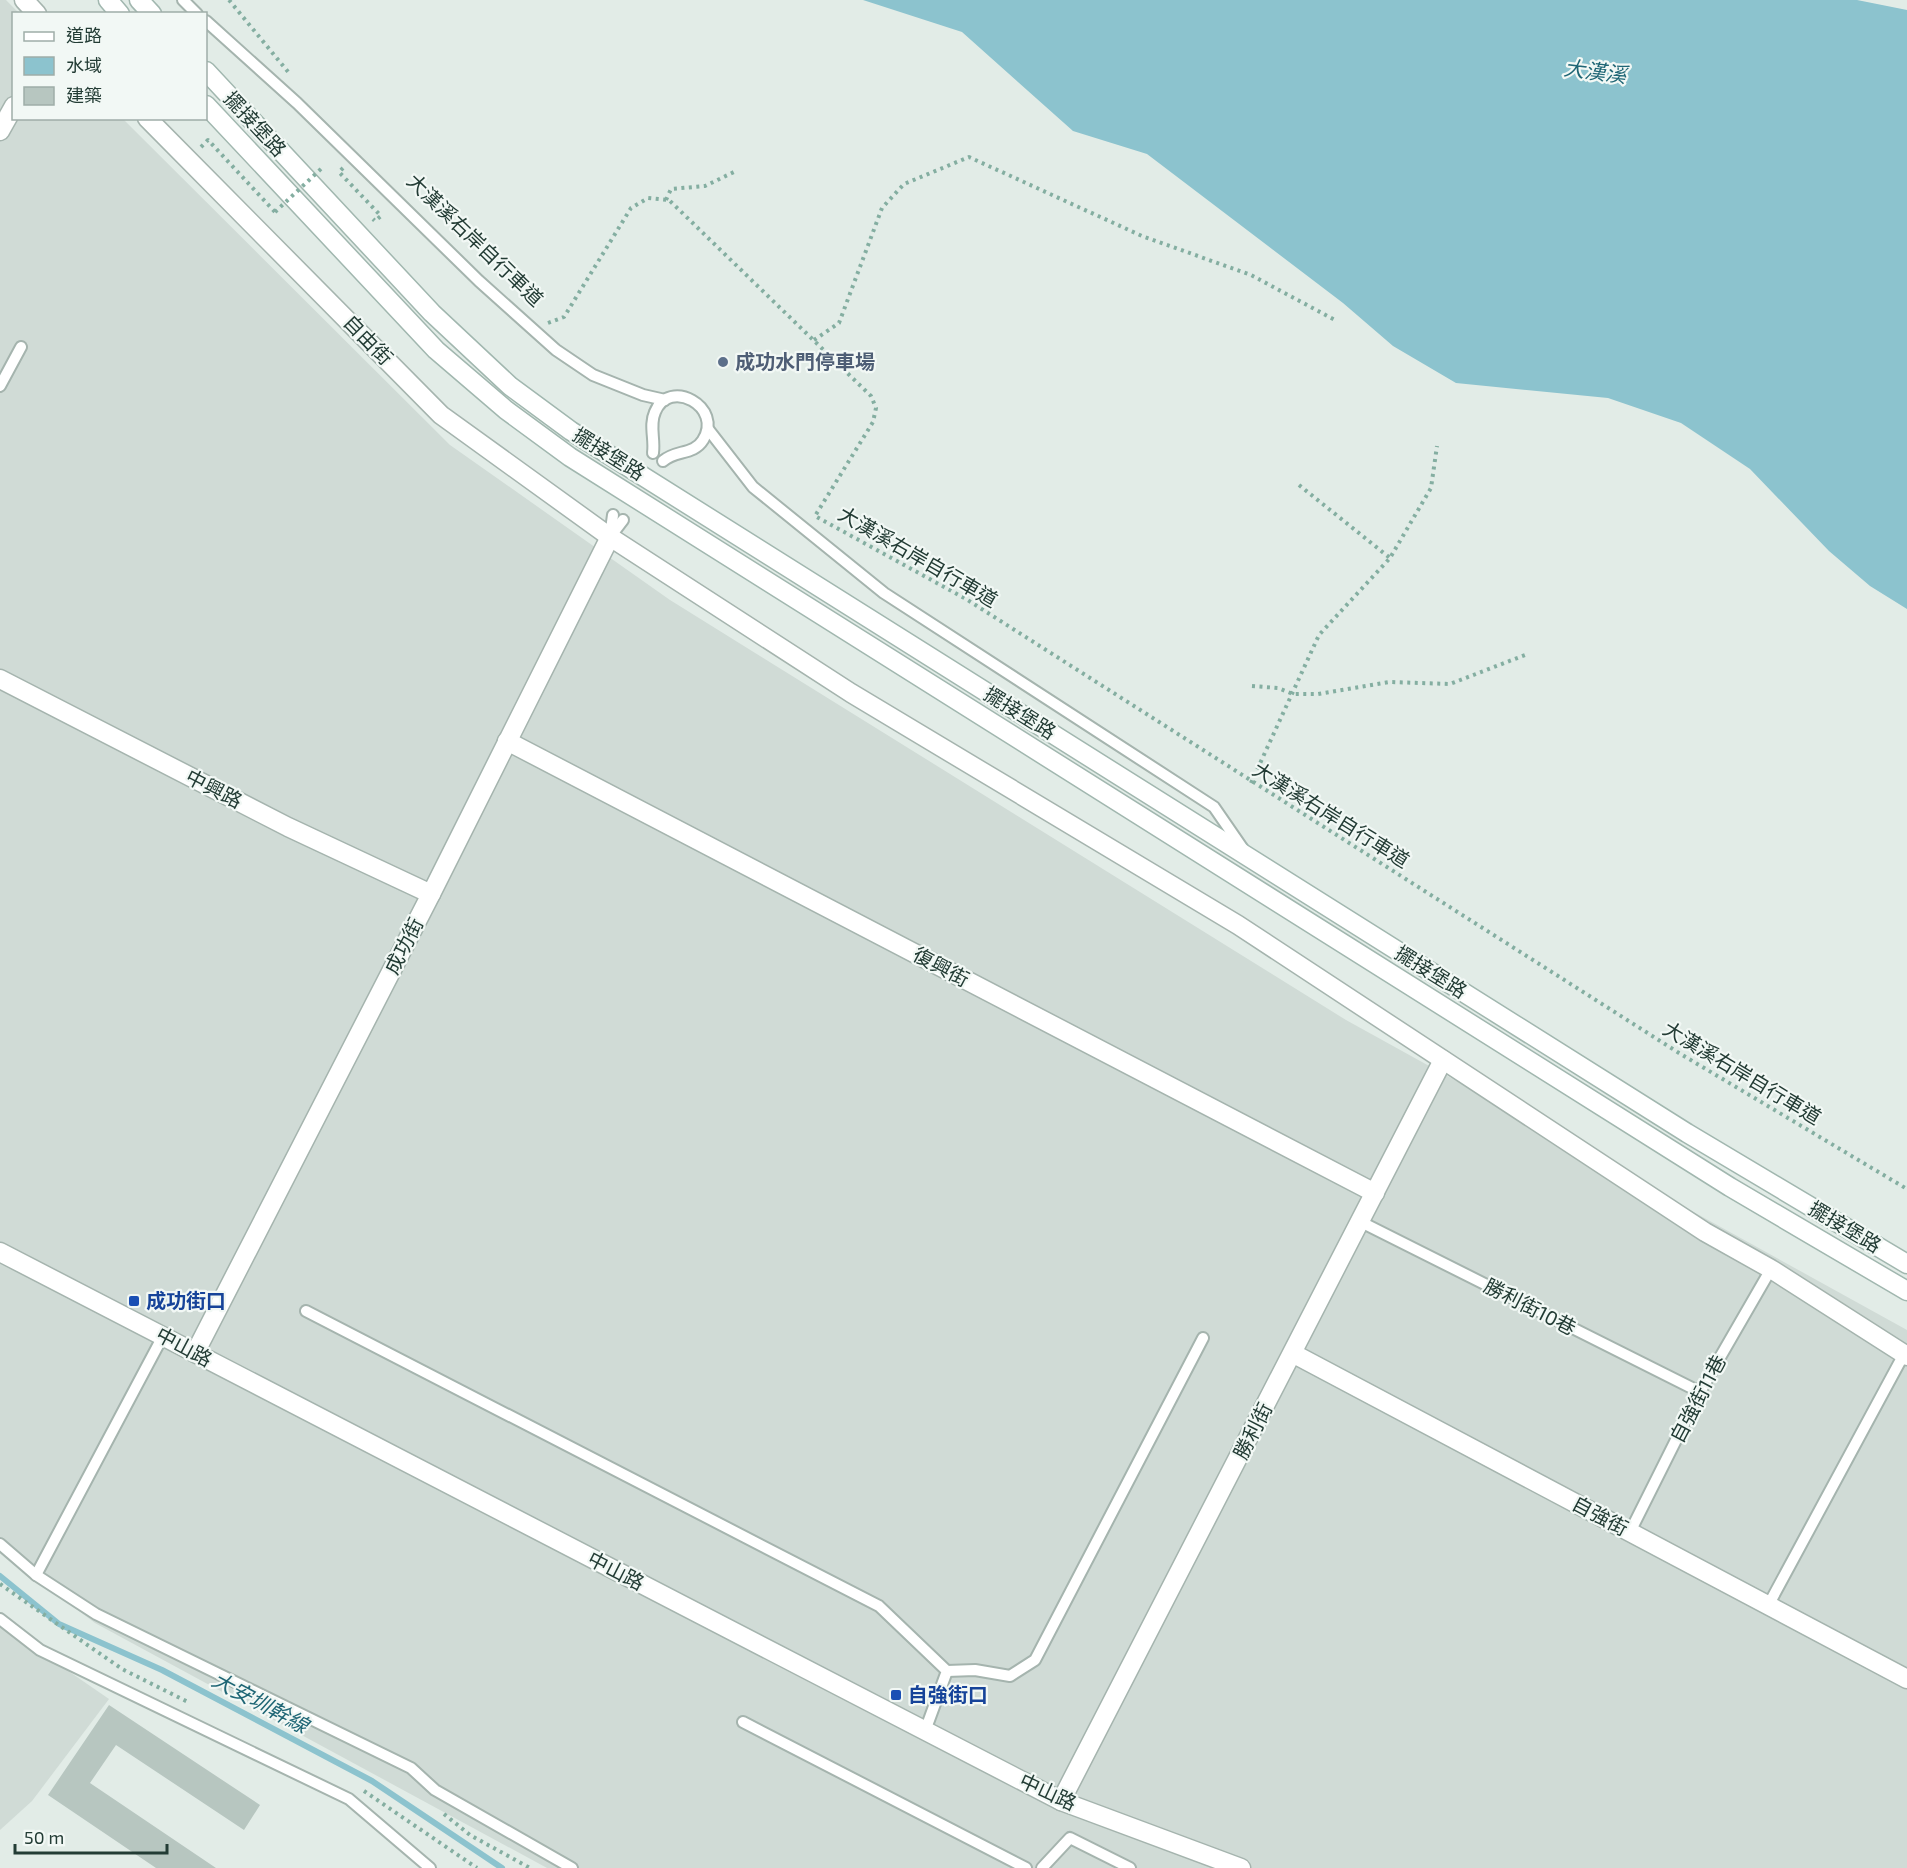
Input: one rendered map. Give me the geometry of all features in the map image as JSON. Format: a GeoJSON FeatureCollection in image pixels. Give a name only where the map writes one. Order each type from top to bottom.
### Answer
{"type":"FeatureCollection","features":[{"type":"Feature","properties":{"kind":"street"},"geometry":{"type":"LineString","coordinates":[[24,0],[35,12]]}},
{"type":"Feature","properties":{"kind":"street"},"geometry":{"type":"LineString","coordinates":[[108,0],[118,12]]}},
{"type":"Feature","properties":{"kind":"street"},"geometry":{"type":"LineString","coordinates":[[139,0],[150,12]]}},
{"type":"Feature","properties":{"kind":"street","name":"擺接堡路"},"geometry":{"type":"LineString","coordinates":[[207,72],[432,313],[510,386],[571,431],[1677,1127],[1907,1264]]}},
{"type":"Feature","properties":{"kind":"street","name":"擺接堡路"},"geometry":{"type":"LineString","coordinates":[[207,106],[436,350],[506,410],[570,457],[1720,1181],[1907,1291]]}},
{"type":"Feature","properties":{"kind":"street"},"geometry":{"type":"LineString","coordinates":[[0,131],[12,110]]}},
{"type":"Feature","properties":{"kind":"street","name":"自由街"},"geometry":{"type":"LineString","coordinates":[[149,120],[441,415],[610,537],[850,693],[1238,925],[1705,1232],[1771,1269],[1906,1355]]}},
{"type":"Feature","properties":{"kind":"street","name":"成功街"},"geometry":{"type":"LineString","coordinates":[[195,1353],[431,894],[610,537]]}},
{"type":"Feature","properties":{"kind":"street","name":"中興路"},"geometry":{"type":"LineString","coordinates":[[0,679],[288,827],[431,894]]}},
{"type":"Feature","properties":{"kind":"street","name":"復興街"},"geometry":{"type":"LineString","coordinates":[[507,741],[1375,1193]]}},
{"type":"Feature","properties":{"kind":"street","name":"勝利街"},"geometry":{"type":"LineString","coordinates":[[1061,1801],[1294,1354],[1443,1060]]}},
{"type":"Feature","properties":{"kind":"street","name":"中山路"},"geometry":{"type":"LineString","coordinates":[[0,1252],[1061,1801],[1242,1868]]}},
{"type":"Feature","properties":{"kind":"street","name":"自強街"},"geometry":{"type":"LineString","coordinates":[[1294,1354],[1770,1604],[1907,1679]]}},
{"type":"Feature","properties":{"kind":"lane"},"geometry":{"type":"LineString","coordinates":[[183,0],[195,12]]}},
{"type":"Feature","properties":{"kind":"lane"},"geometry":{"type":"LineString","coordinates":[[207,22],[297,103],[479,282],[556,350],[593,375],[644,395],[665,400],[681,396],[696,401],[706,413],[708,429],[753,487],[884,593],[1214,807],[1248,857]]}},
{"type":"Feature","properties":{"kind":"lane"},"geometry":{"type":"LineString","coordinates":[[0,386],[21,347]]}},
{"type":"Feature","properties":{"kind":"lane"},"geometry":{"type":"LineString","coordinates":[[653,453],[654,437],[651,423],[655,410],[665,400]]}},
{"type":"Feature","properties":{"kind":"lane"},"geometry":{"type":"LineString","coordinates":[[663,461],[671,454],[691,451],[702,442],[708,429]]}},
{"type":"Feature","properties":{"kind":"lane","name":"成功街"},"geometry":{"type":"LineString","coordinates":[[610,537],[618,518]]}},
{"type":"Feature","properties":{"kind":"lane","name":"勝利街10巷"},"geometry":{"type":"LineString","coordinates":[[1360,1222],[1700,1392]]}},
{"type":"Feature","properties":{"kind":"lane","name":"自強街11巷"},"geometry":{"type":"LineString","coordinates":[[1630,1532],[1700,1392],[1771,1269]]}},
{"type":"Feature","properties":{"kind":"lane"},"geometry":{"type":"LineString","coordinates":[[306,1311],[879,1606],[947,1671],[975,1670],[1010,1676],[1035,1660],[1203,1338]]}},
{"type":"Feature","properties":{"kind":"lane"},"geometry":{"type":"LineString","coordinates":[[36,1575],[163,1336]]}},
{"type":"Feature","properties":{"kind":"lane"},"geometry":{"type":"LineString","coordinates":[[1770,1604],[1906,1355]]}},
{"type":"Feature","properties":{"kind":"lane"},"geometry":{"type":"LineString","coordinates":[[0,1544],[36,1575],[96,1614],[411,1768],[435,1790],[572,1868]]}},
{"type":"Feature","properties":{"kind":"lane"},"geometry":{"type":"LineString","coordinates":[[0,1619],[40,1650],[349,1799],[430,1868]]}},
{"type":"Feature","properties":{"kind":"lane"},"geometry":{"type":"LineString","coordinates":[[925,1731],[947,1671]]}},
{"type":"Feature","properties":{"kind":"lane"},"geometry":{"type":"LineString","coordinates":[[742,1722],[1026,1868]]}},
{"type":"Feature","properties":{"kind":"lane"},"geometry":{"type":"LineString","coordinates":[[1042,1868],[1070,1838],[1130,1868]]}},
{"type":"Feature","properties":{"kind":"path"},"geometry":{"type":"LineString","coordinates":[[229,0],[297,82]]}},
{"type":"Feature","properties":{"kind":"path"},"geometry":{"type":"LineString","coordinates":[[208,140],[275,212],[323,166]]}},
{"type":"Feature","properties":{"kind":"path"},"geometry":{"type":"LineString","coordinates":[[814,340],[839,323],[882,208],[904,184],[969,157],[1142,236],[1251,275],[1335,320]]}},
{"type":"Feature","properties":{"kind":"path"},"geometry":{"type":"LineString","coordinates":[[666,200],[671,189],[705,186],[736,171]]}},
{"type":"Feature","properties":{"kind":"path"},"geometry":{"type":"LineString","coordinates":[[339,172],[381,216],[375,221]]}},
{"type":"Feature","properties":{"kind":"path","name":"大漢溪右岸自行車道"},"geometry":{"type":"LineString","coordinates":[[545,322],[552,324],[564,317],[631,208],[648,198],[669,200],[871,396],[876,408],[873,422],[815,516],[966,599],[1251,783],[1678,1053],[1907,1189]]}},
{"type":"Feature","properties":{"kind":"path"},"geometry":{"type":"LineString","coordinates":[[1251,783],[1319,635],[1390,558],[1431,488],[1437,446]]}},
{"type":"Feature","properties":{"kind":"path"},"geometry":{"type":"LineString","coordinates":[[1299,485],[1390,558]]}},
{"type":"Feature","properties":{"kind":"path"},"geometry":{"type":"LineString","coordinates":[[1252,686],[1278,688],[1293,694],[1318,694],[1389,682],[1450,684],[1525,655]]}},
{"type":"Feature","properties":{"kind":"shaded area"},"geometry":{"type":"Polygon","coordinates":[[[0,0],[6,0],[18,12],[12,12],[12,120],[124,120],[450,445],[670,600],[1346,1020],[1907,1330],[1907,1868],[547,1868],[95,1623],[0,1552],[0,0]]]}},
{"type":"Feature","properties":{"kind":"shaded area"},"geometry":{"type":"Polygon","coordinates":[[[0,1624],[109,1699],[32,1801],[0,1830],[0,1624]]]}},
{"type":"Feature","properties":{"kind":"water","name":"大漢溪"},"geometry":{"type":"Polygon","coordinates":[[[863,0],[1857,0],[1907,10],[1907,609],[1870,586],[1829,551],[1750,469],[1681,423],[1608,398],[1456,383],[1393,346],[1343,303],[1147,154],[1073,131],[962,32],[863,0]]]}},
{"type":"Feature","properties":{"kind":"building"},"geometry":{"type":"Polygon","coordinates":[[[109,1705],[260,1805],[244,1830],[116,1745],[90,1783],[216,1868],[156,1868],[48,1795],[109,1705]]]}},
{"type":"Feature","properties":{"kind":"waterway","name":"大安圳幹線"},"geometry":{"type":"LineString","coordinates":[[0,1576],[59,1624],[162,1670],[372,1781],[502,1868]]}},
{"type":"Feature","properties":{"kind":"place","name":"成功水門停車場"},"geometry":{"type":"Point","coordinates":[723,362]}},
{"type":"Feature","properties":{"kind":"place","name":"成功街口"},"geometry":{"type":"Point","coordinates":[134,1301]}},
{"type":"Feature","properties":{"kind":"place","name":"自強街口"},"geometry":{"type":"Point","coordinates":[896,1695]}}]}
